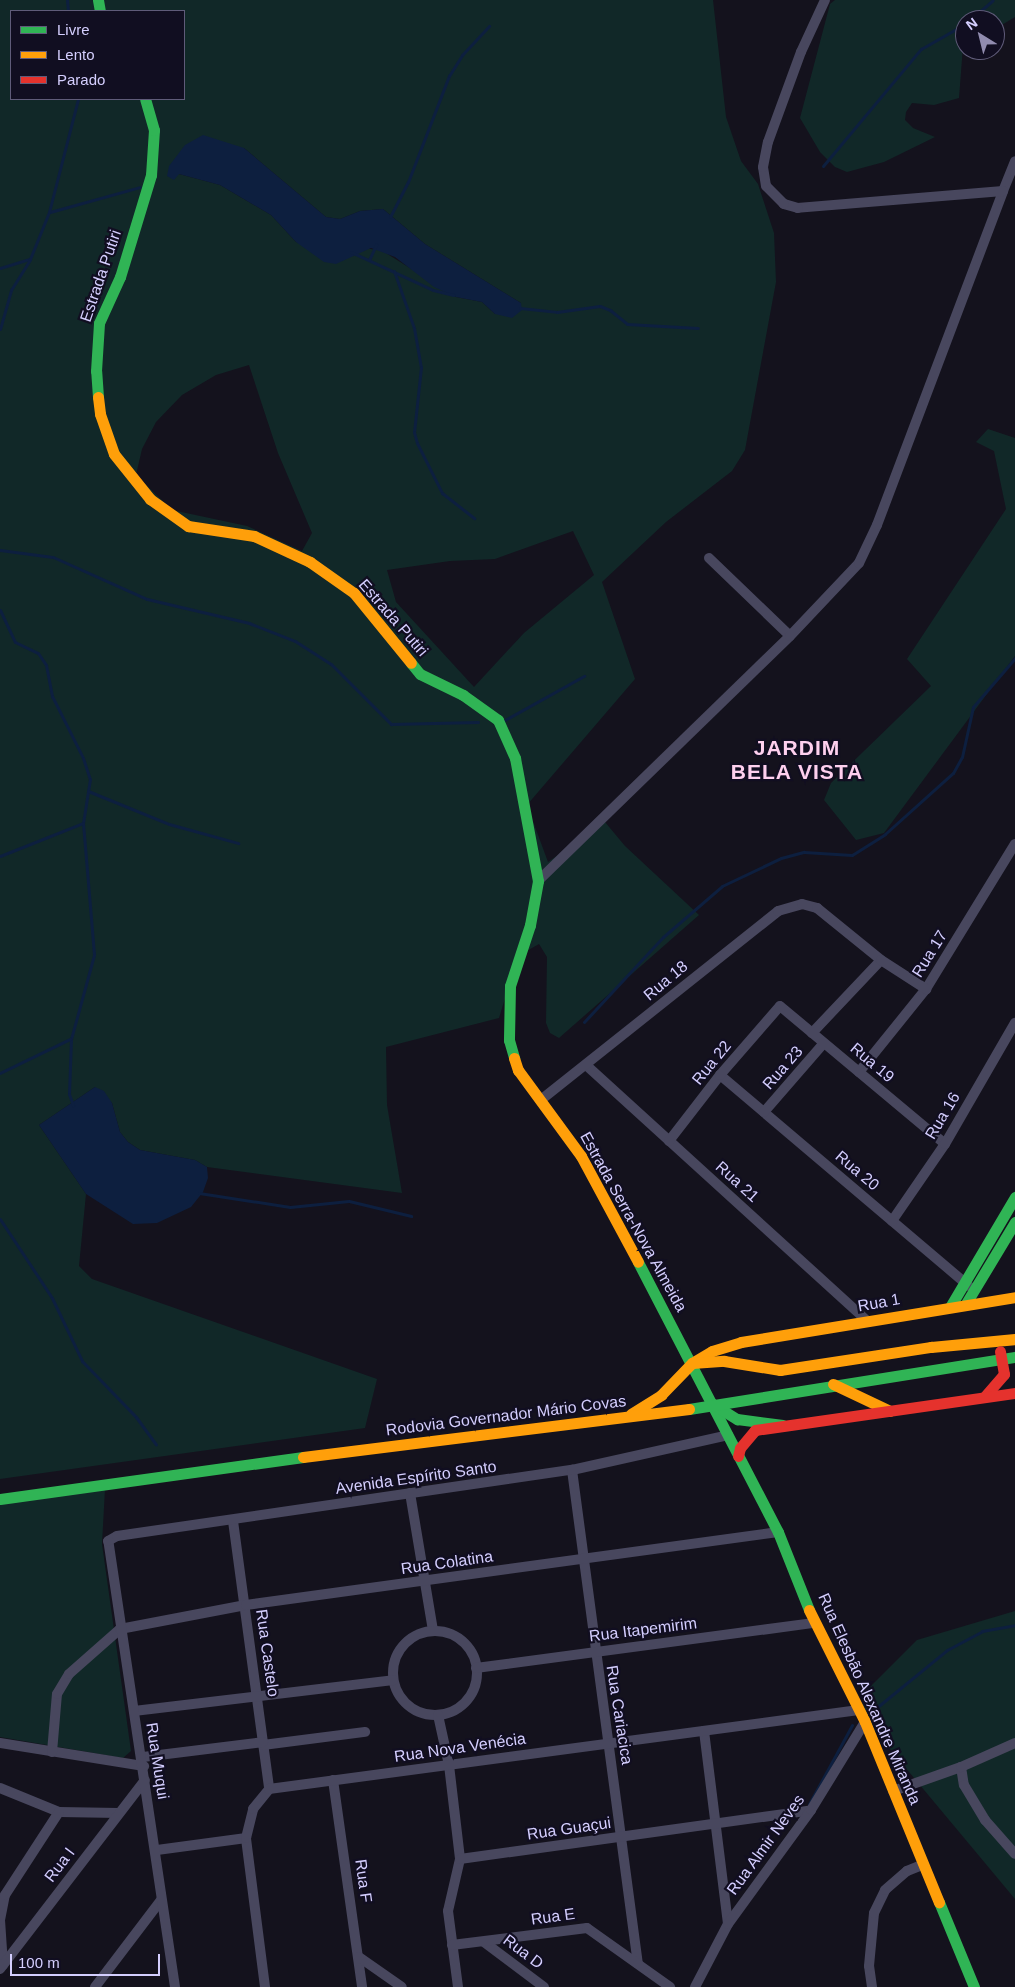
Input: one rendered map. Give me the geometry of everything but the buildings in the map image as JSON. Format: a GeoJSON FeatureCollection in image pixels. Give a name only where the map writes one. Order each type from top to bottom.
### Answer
{"type":"FeatureCollection","features":[{"type":"Feature","properties":{"kind":"street"},"geometry":{"type":"LineString","coordinates":[[825,0],[801,52],[768,142],[763,167],[766,186],[784,204],[798,208],[1003,191]]}},
{"type":"Feature","properties":{"kind":"street","name":"Estrada Putiri"},"geometry":{"type":"LineString","coordinates":[[145,100],[154,130],[151,175],[120,277],[99,323],[96,371],[100,414],[114,454],[150,499],[188,526],[254,536],[310,562],[354,593],[420,674],[464,695],[498,720],[515,758],[538,881],[530,925],[510,986],[508,1040],[518,1070],[542,1099]]}},
{"type":"Feature","properties":{"kind":"street"},"geometry":{"type":"LineString","coordinates":[[538,881],[790,636],[859,563],[877,525],[1015,161]]}},
{"type":"Feature","properties":{"kind":"street"},"geometry":{"type":"LineString","coordinates":[[709,558],[790,636]]}},
{"type":"Feature","properties":{"kind":"street","name":"Rua 17"},"geometry":{"type":"LineString","coordinates":[[859,1072],[926,989],[1015,844]]}},
{"type":"Feature","properties":{"kind":"street","name":"Rua 18"},"geometry":{"type":"LineString","coordinates":[[542,1099],[778,912],[802,904],[817,908],[882,960]]}},
{"type":"Feature","properties":{"kind":"street"},"geometry":{"type":"LineString","coordinates":[[812,1033],[882,960],[926,989]]}},
{"type":"Feature","properties":{"kind":"street","name":"Rua 19"},"geometry":{"type":"LineString","coordinates":[[780,1006],[945,1144]]}},
{"type":"Feature","properties":{"kind":"street","name":"Rua 22"},"geometry":{"type":"LineString","coordinates":[[669,1141],[720,1075],[780,1006]]}},
{"type":"Feature","properties":{"kind":"street","name":"Rua 16"},"geometry":{"type":"LineString","coordinates":[[892,1220],[945,1144],[1015,1023]]}},
{"type":"Feature","properties":{"kind":"street","name":"Rua 23"},"geometry":{"type":"LineString","coordinates":[[764,1112],[824,1043]]}},
{"type":"Feature","properties":{"kind":"street","name":"Rua 21"},"geometry":{"type":"LineString","coordinates":[[586,1065],[868,1322]]}},
{"type":"Feature","properties":{"kind":"street","name":"Rua 20"},"geometry":{"type":"LineString","coordinates":[[720,1075],[974,1290]]}},
{"type":"Feature","properties":{"kind":"street","name":"Estrada Serra-Nova Almeida"},"geometry":{"type":"LineString","coordinates":[[542,1099],[581,1156],[692,1363]]}},
{"type":"Feature","properties":{"kind":"street"},"geometry":{"type":"LineString","coordinates":[[950,1307],[1015,1197]]}},
{"type":"Feature","properties":{"kind":"street"},"geometry":{"type":"LineString","coordinates":[[965,1305],[1013,1227],[998,1225]]}},
{"type":"Feature","properties":{"kind":"street","name":"Rua 1"},"geometry":{"type":"LineString","coordinates":[[618,1420],[661,1395],[692,1363],[726,1346],[1015,1297]]}},
{"type":"Feature","properties":{"kind":"street"},"geometry":{"type":"LineString","coordinates":[[692,1363],[724,1361],[780,1370],[989,1340],[1015,1339]]}},
{"type":"Feature","properties":{"kind":"street"},"geometry":{"type":"LineString","coordinates":[[985,1396],[1004,1374],[1009,1358],[989,1340]]}},
{"type":"Feature","properties":{"kind":"street"},"geometry":{"type":"LineString","coordinates":[[748,1341],[747,1351],[753,1367]]}},
{"type":"Feature","properties":{"kind":"street","name":"Rodovia Governador Mário Covas"},"geometry":{"type":"LineString","coordinates":[[0,1499],[356,1450],[618,1420],[711,1403],[1009,1358]]}},
{"type":"Feature","properties":{"kind":"street","name":"Rua Elesbão Alexandre Miranda"},"geometry":{"type":"LineString","coordinates":[[692,1363],[778,1532],[814,1622],[865,1722],[974,1987]]}},
{"type":"Feature","properties":{"kind":"street"},"geometry":{"type":"LineString","coordinates":[[833,1384],[890,1411]]}},
{"type":"Feature","properties":{"kind":"street"},"geometry":{"type":"LineString","coordinates":[[728,1435],[783,1425],[1015,1393]]}},
{"type":"Feature","properties":{"kind":"street"},"geometry":{"type":"LineString","coordinates":[[711,1403],[737,1419],[783,1425]]}},
{"type":"Feature","properties":{"kind":"street"},"geometry":{"type":"LineString","coordinates":[[738,1456],[740,1448],[755,1430]]}},
{"type":"Feature","properties":{"kind":"street","name":"Avenida Espírito Santo"},"geometry":{"type":"LineString","coordinates":[[108,1541],[117,1536],[232,1521],[572,1470],[728,1435]]}},
{"type":"Feature","properties":{"kind":"street","name":"Rua Cariacica"},"geometry":{"type":"LineString","coordinates":[[572,1470],[594,1651],[610,1744],[638,1964]]}},
{"type":"Feature","properties":{"kind":"street"},"geometry":{"type":"LineString","coordinates":[[410,1493],[423,1581],[433,1631]]}},
{"type":"Feature","properties":{"kind":"street","name":"Rua Castelo"},"geometry":{"type":"LineString","coordinates":[[232,1521],[246,1605],[269,1789]]}},
{"type":"Feature","properties":{"kind":"street","name":"Rua Colatina"},"geometry":{"type":"LineString","coordinates":[[120,1629],[246,1605],[778,1532]]}},
{"type":"Feature","properties":{"kind":"street","name":"Rua Muqui"},"geometry":{"type":"LineString","coordinates":[[108,1541],[120,1629],[144,1762],[145,1780],[157,1850],[161,1900],[176,1987]]}},
{"type":"Feature","properties":{"kind":"street","name":"Rua Itapemirim"},"geometry":{"type":"LineString","coordinates":[[476,1668],[814,1622]]}},
{"type":"Feature","properties":{"kind":"street"},"geometry":{"type":"LineString","coordinates":[[52,1752],[57,1694],[69,1674],[120,1629]]}},
{"type":"Feature","properties":{"kind":"street"},"geometry":{"type":"LineString","coordinates":[[433,1631],[458,1638],[469,1648],[476,1668],[474,1689],[466,1702],[454,1711],[438,1714],[430,1715],[406,1705],[393,1680],[393,1665],[401,1646],[425,1632],[433,1631]]}},
{"type":"Feature","properties":{"kind":"street"},"geometry":{"type":"LineString","coordinates":[[134,1711],[393,1680]]}},
{"type":"Feature","properties":{"kind":"street","name":"Rua Nova Venécia"},"geometry":{"type":"LineString","coordinates":[[269,1789],[859,1710]]}},
{"type":"Feature","properties":{"kind":"street"},"geometry":{"type":"LineString","coordinates":[[438,1714],[449,1765],[460,1859],[448,1903],[458,1987]]}},
{"type":"Feature","properties":{"kind":"street","name":"Rua Almir Neves"},"geometry":{"type":"LineString","coordinates":[[695,1987],[728,1924],[811,1810],[865,1722]]}},
{"type":"Feature","properties":{"kind":"street"},"geometry":{"type":"LineString","coordinates":[[704,1731],[714,1825],[728,1924]]}},
{"type":"Feature","properties":{"kind":"street"},"geometry":{"type":"LineString","coordinates":[[0,1743],[52,1752],[144,1762],[263,1743],[365,1732]]}},
{"type":"Feature","properties":{"kind":"street"},"geometry":{"type":"LineString","coordinates":[[893,1791],[961,1767],[1015,1743]]}},
{"type":"Feature","properties":{"kind":"street"},"geometry":{"type":"LineString","coordinates":[[961,1767],[964,1785],[985,1820],[1015,1854]]}},
{"type":"Feature","properties":{"kind":"street","name":"Rua I"},"geometry":{"type":"LineString","coordinates":[[2,1967],[145,1780]]}},
{"type":"Feature","properties":{"kind":"street","name":"Rua F"},"geometry":{"type":"LineString","coordinates":[[333,1780],[362,1987]]}},
{"type":"Feature","properties":{"kind":"street"},"geometry":{"type":"LineString","coordinates":[[0,1788],[59,1812],[119,1813]]}},
{"type":"Feature","properties":{"kind":"street"},"geometry":{"type":"LineString","coordinates":[[265,1987],[246,1838],[252,1809],[269,1789]]}},
{"type":"Feature","properties":{"kind":"street","name":"Rua Guaçui"},"geometry":{"type":"LineString","coordinates":[[460,1859],[811,1810]]}},
{"type":"Feature","properties":{"kind":"street"},"geometry":{"type":"LineString","coordinates":[[2,1967],[0,1920],[5,1895],[59,1812]]}},
{"type":"Feature","properties":{"kind":"street"},"geometry":{"type":"LineString","coordinates":[[157,1850],[246,1838]]}},
{"type":"Feature","properties":{"kind":"street"},"geometry":{"type":"LineString","coordinates":[[872,1987],[869,1966],[874,1913],[885,1890],[908,1871],[924,1864]]}},
{"type":"Feature","properties":{"kind":"street"},"geometry":{"type":"LineString","coordinates":[[95,1987],[161,1900]]}},
{"type":"Feature","properties":{"kind":"street","name":"Rua E"},"geometry":{"type":"LineString","coordinates":[[452,1944],[484,1942],[586,1928],[670,1987]]}},
{"type":"Feature","properties":{"kind":"street","name":"Rua D"},"geometry":{"type":"LineString","coordinates":[[484,1942],[544,1987]]}},
{"type":"Feature","properties":{"kind":"street"},"geometry":{"type":"LineString","coordinates":[[359,1957],[402,1987]]}},
{"type":"Feature","properties":{"kind":"green space"},"geometry":{"type":"Polygon","coordinates":[[[0,0],[713,0],[726,117],[741,161],[758,184],[774,233],[776,282],[745,450],[732,471],[666,522],[602,582],[635,679],[527,805],[548,862],[605,822],[625,846],[699,915],[559,1038],[550,1033],[546,1023],[547,957],[539,944],[518,956],[499,1018],[386,1047],[387,1105],[402,1193],[207,1167],[195,1160],[140,1150],[128,1142],[120,1132],[112,1103],[95,1087],[39,1125],[86,1194],[79,1266],[92,1279],[377,1379],[365,1428],[0,1479],[0,0]],[[244,148],[179,174],[220,185],[271,215],[296,242],[381,250],[456,297],[482,302],[495,314],[521,303],[425,244],[383,209],[360,211],[340,219],[326,217],[244,148]],[[249,365],[216,375],[182,395],[156,422],[142,449],[136,475],[172,510],[247,526],[302,551],[312,533],[278,453],[249,365]],[[573,531],[495,559],[450,561],[387,570],[396,602],[474,687],[524,633],[594,575],[573,531]]]}},
{"type":"Feature","properties":{"kind":"green space"},"geometry":{"type":"Polygon","coordinates":[[[835,0],[1015,0],[1015,17],[1005,23],[1005,10],[955,10],[955,60],[962,60],[959,98],[934,105],[912,103],[906,112],[905,120],[913,128],[935,137],[884,162],[847,172],[835,167],[820,152],[800,118],[830,4],[835,0]]]}},
{"type":"Feature","properties":{"kind":"green space"},"geometry":{"type":"Polygon","coordinates":[[[988,429],[1015,438],[1015,656],[884,833],[856,840],[824,800],[831,783],[931,686],[907,659],[1006,509],[994,451],[976,442],[988,429]]]}},
{"type":"Feature","properties":{"kind":"green space"},"geometry":{"type":"Polygon","coordinates":[[[105,1489],[102,1544],[131,1751],[123,1758],[0,1737],[0,1504],[105,1489]]]}},
{"type":"Feature","properties":{"kind":"green space"},"geometry":{"type":"Polygon","coordinates":[[[1015,1611],[1015,1899],[864,1718],[862,1695],[917,1640],[1015,1611]]]}},
{"type":"Feature","properties":{"kind":"water"},"geometry":{"type":"Polygon","coordinates":[[[203,135],[244,148],[326,217],[340,219],[360,211],[383,209],[425,244],[521,303],[522,310],[512,318],[495,314],[482,302],[456,297],[434,287],[395,257],[371,248],[336,264],[324,262],[296,242],[271,215],[220,185],[179,174],[174,180],[167,176],[169,166],[185,145],[203,135]]]}},
{"type":"Feature","properties":{"kind":"water"},"geometry":{"type":"Polygon","coordinates":[[[95,1087],[104,1091],[112,1103],[120,1132],[128,1142],[140,1150],[195,1160],[207,1167],[208,1178],[203,1192],[191,1207],[157,1223],[133,1224],[86,1194],[39,1125],[95,1087]]]}},
{"type":"Feature","properties":{"kind":"waterway"},"geometry":{"type":"LineString","coordinates":[[67,0],[68,10]]}},
{"type":"Feature","properties":{"kind":"waterway"},"geometry":{"type":"LineString","coordinates":[[982,10],[993,0]]}},
{"type":"Feature","properties":{"kind":"waterway"},"geometry":{"type":"LineString","coordinates":[[390,217],[408,182],[449,76],[462,55],[489,26]]}},
{"type":"Feature","properties":{"kind":"waterway"},"geometry":{"type":"LineString","coordinates":[[823,166],[921,49],[955,30]]}},
{"type":"Feature","properties":{"kind":"waterway"},"geometry":{"type":"LineString","coordinates":[[0,329],[11,290],[30,259],[49,212],[78,100]]}},
{"type":"Feature","properties":{"kind":"waterway"},"geometry":{"type":"LineString","coordinates":[[50,212],[140,187]]}},
{"type":"Feature","properties":{"kind":"waterway"},"geometry":{"type":"LineString","coordinates":[[369,260],[376,245]]}},
{"type":"Feature","properties":{"kind":"waterway"},"geometry":{"type":"LineString","coordinates":[[351,252],[433,290],[453,295]]}},
{"type":"Feature","properties":{"kind":"waterway"},"geometry":{"type":"LineString","coordinates":[[0,268],[30,259]]}},
{"type":"Feature","properties":{"kind":"waterway"},"geometry":{"type":"LineString","coordinates":[[394,271],[414,328],[421,367],[414,432],[417,443],[442,493],[474,518]]}},
{"type":"Feature","properties":{"kind":"waterway"},"geometry":{"type":"LineString","coordinates":[[520,308],[557,312],[600,306],[610,310],[627,324],[698,328]]}},
{"type":"Feature","properties":{"kind":"waterway"},"geometry":{"type":"LineString","coordinates":[[0,550],[53,557],[147,599],[249,623],[295,641],[331,664],[391,724],[478,722]]}},
{"type":"Feature","properties":{"kind":"waterway"},"geometry":{"type":"LineString","coordinates":[[0,610],[15,642],[38,653],[46,665],[52,696],[83,758],[90,779],[83,823],[94,955],[71,1039],[69,1094],[73,1105]]}},
{"type":"Feature","properties":{"kind":"waterway"},"geometry":{"type":"LineString","coordinates":[[584,1022],[663,937],[722,886],[781,858],[804,852],[852,855],[885,834],[953,773],[962,757],[973,707],[1015,658]]}},
{"type":"Feature","properties":{"kind":"waterway"},"geometry":{"type":"LineString","coordinates":[[503,721],[584,676]]}},
{"type":"Feature","properties":{"kind":"waterway"},"geometry":{"type":"LineString","coordinates":[[88,791],[169,824],[238,843]]}},
{"type":"Feature","properties":{"kind":"waterway"},"geometry":{"type":"LineString","coordinates":[[0,856],[83,823]]}},
{"type":"Feature","properties":{"kind":"waterway"},"geometry":{"type":"LineString","coordinates":[[0,1073],[70,1039]]}},
{"type":"Feature","properties":{"kind":"waterway"},"geometry":{"type":"LineString","coordinates":[[199,1193],[290,1207],[349,1201],[411,1216]]}},
{"type":"Feature","properties":{"kind":"waterway"},"geometry":{"type":"LineString","coordinates":[[0,1219],[52,1298],[82,1361],[136,1417],[156,1445]]}},
{"type":"Feature","properties":{"kind":"waterway"},"geometry":{"type":"LineString","coordinates":[[870,1713],[947,1650],[982,1631],[1015,1625]]}},
{"type":"Feature","properties":{"kind":"waterway"},"geometry":{"type":"LineString","coordinates":[[809,1804],[852,1725]]}},
{"type":"Feature","properties":{"kind":"traffic: fast"},"geometry":{"type":"LineString","coordinates":[[98,0],[100,10]]}},
{"type":"Feature","properties":{"kind":"traffic: fast"},"geometry":{"type":"LineString","coordinates":[[98,397],[96,371],[99,323],[120,277],[151,175],[154,130],[145,100]]}},
{"type":"Feature","properties":{"kind":"traffic: fast"},"geometry":{"type":"LineString","coordinates":[[411,663],[420,674],[463,695],[498,720],[515,758],[538,881],[530,925],[510,986],[509,1040],[514,1058]]}},
{"type":"Feature","properties":{"kind":"traffic: fast"},"geometry":{"type":"LineString","coordinates":[[950,1307],[1015,1197]]}},
{"type":"Feature","properties":{"kind":"traffic: fast"},"geometry":{"type":"LineString","coordinates":[[965,1305],[1015,1222]]}},
{"type":"Feature","properties":{"kind":"traffic: fast"},"geometry":{"type":"LineString","coordinates":[[638,1262],[778,1532],[809,1610]]}},
{"type":"Feature","properties":{"kind":"traffic: fast"},"geometry":{"type":"LineString","coordinates":[[689,1409],[1015,1357]]}},
{"type":"Feature","properties":{"kind":"traffic: fast"},"geometry":{"type":"LineString","coordinates":[[711,1403],[737,1419],[783,1425]]}},
{"type":"Feature","properties":{"kind":"traffic: fast"},"geometry":{"type":"LineString","coordinates":[[0,1499],[303,1457]]}},
{"type":"Feature","properties":{"kind":"traffic: fast"},"geometry":{"type":"LineString","coordinates":[[939,1902],[974,1987]]}},
{"type":"Feature","properties":{"kind":"traffic: slow"},"geometry":{"type":"LineString","coordinates":[[98,397],[100,414],[114,454],[150,499],[188,526],[254,536],[310,562],[354,593],[411,663]]}},
{"type":"Feature","properties":{"kind":"traffic: slow"},"geometry":{"type":"LineString","coordinates":[[514,1058],[518,1070],[581,1156],[638,1262]]}},
{"type":"Feature","properties":{"kind":"traffic: slow"},"geometry":{"type":"LineString","coordinates":[[692,1363],[712,1351],[741,1342],[1015,1297]]}},
{"type":"Feature","properties":{"kind":"traffic: slow"},"geometry":{"type":"LineString","coordinates":[[631,1414],[661,1395],[692,1363],[724,1361],[780,1370],[931,1347],[1015,1339]]}},
{"type":"Feature","properties":{"kind":"traffic: slow"},"geometry":{"type":"LineString","coordinates":[[833,1384],[890,1411]]}},
{"type":"Feature","properties":{"kind":"traffic: slow"},"geometry":{"type":"LineString","coordinates":[[303,1457],[689,1409]]}},
{"type":"Feature","properties":{"kind":"traffic: slow"},"geometry":{"type":"LineString","coordinates":[[809,1610],[865,1722],[939,1902]]}},
{"type":"Feature","properties":{"kind":"traffic: jam"},"geometry":{"type":"LineString","coordinates":[[985,1396],[1004,1374],[1000,1351]]}},
{"type":"Feature","properties":{"kind":"traffic: jam"},"geometry":{"type":"LineString","coordinates":[[738,1456],[740,1448],[755,1430],[1015,1393]]}},
{"type":"Feature","properties":{"kind":"district","name":"JARDIM BELA VISTA"},"geometry":{"type":"Point","coordinates":[797,760]}}]}
